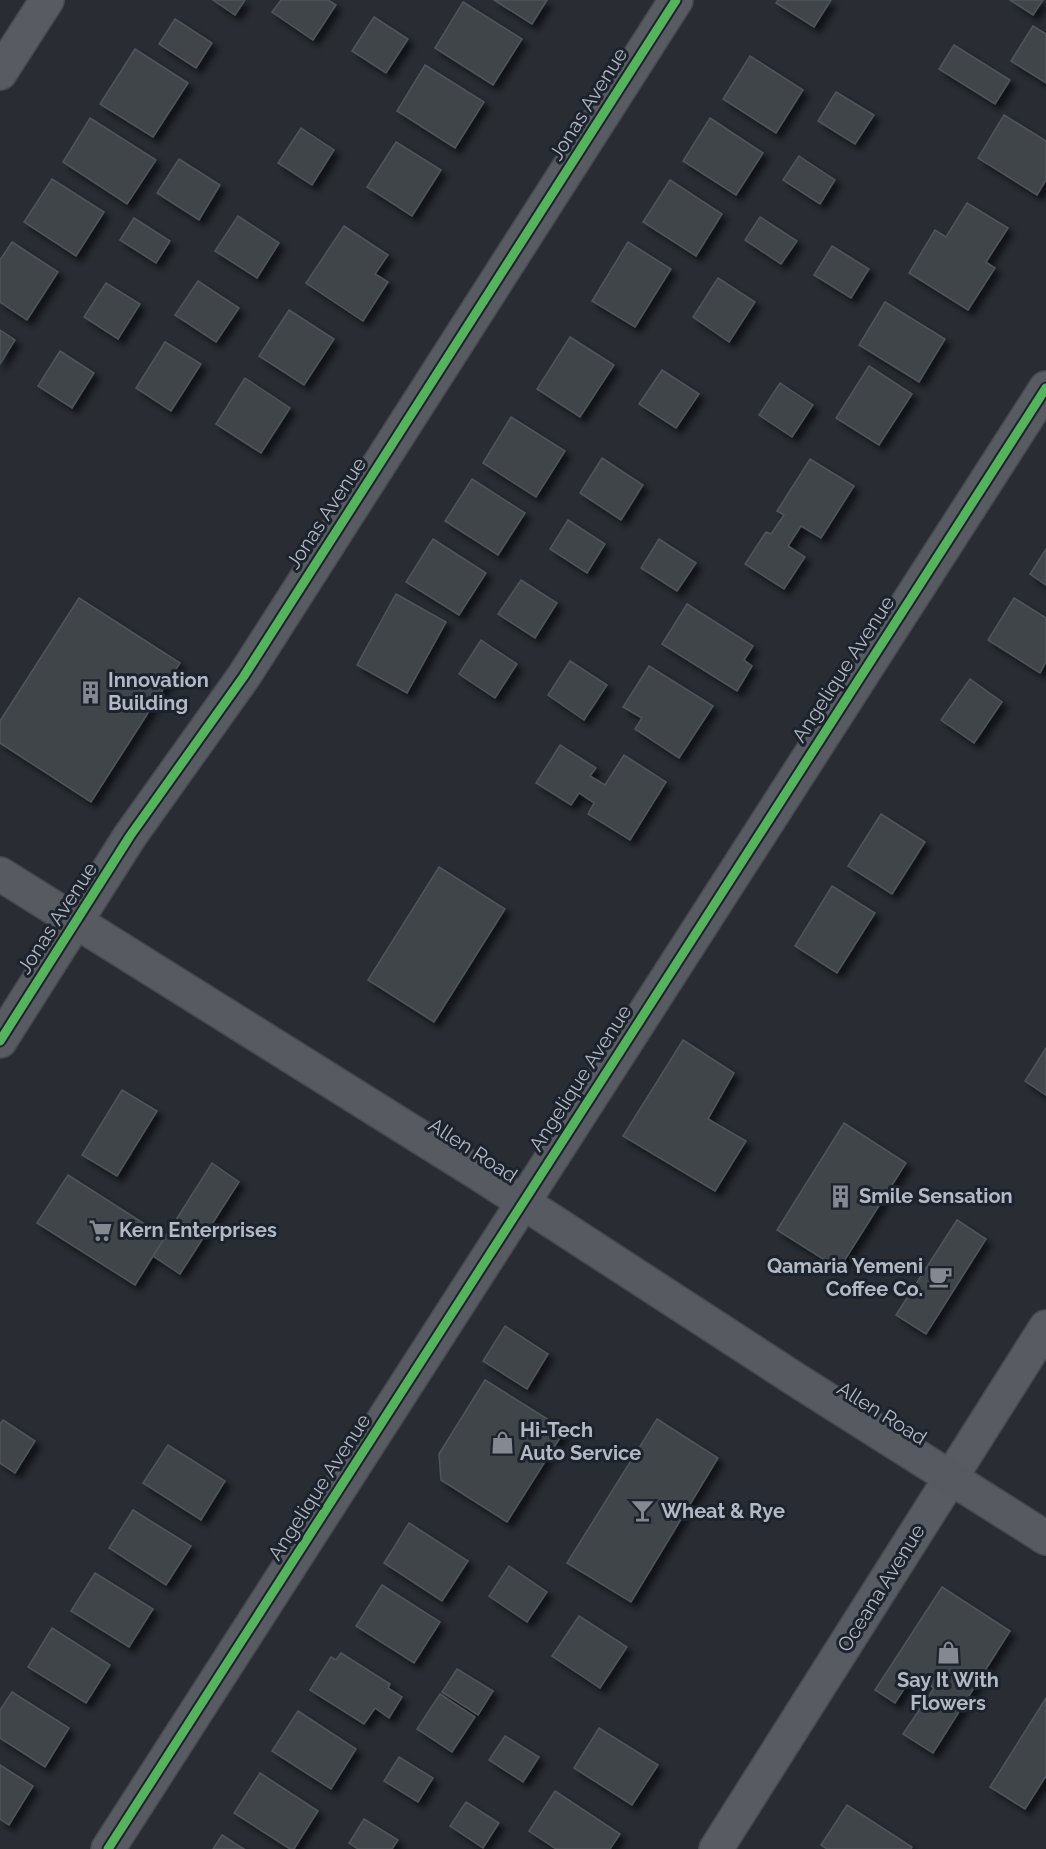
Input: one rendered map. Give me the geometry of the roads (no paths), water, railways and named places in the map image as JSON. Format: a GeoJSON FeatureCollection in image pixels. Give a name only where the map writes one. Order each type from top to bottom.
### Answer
{"type":"FeatureCollection","features":[{"type":"Feature","properties":{"kind":"main road","name":"Allen Road"},"geometry":{"type":"LineString","coordinates":[[0,874],[521,1202],[1046,1538]]}},
{"type":"Feature","properties":{"kind":"street"},"geometry":{"type":"LineString","coordinates":[[0,73],[47,0]]}},
{"type":"Feature","properties":{"kind":"street","name":"Jonas Avenue"},"geometry":{"type":"LineString","coordinates":[[0,1041],[130,836],[244,676],[676,0]]}},
{"type":"Feature","properties":{"kind":"street","name":"Angelique Avenue"},"geometry":{"type":"LineString","coordinates":[[108,1849],[521,1202],[1046,388]]}},
{"type":"Feature","properties":{"kind":"street","name":"Oceana Avenue"},"geometry":{"type":"LineString","coordinates":[[716,1849],[1046,1327]]}},
{"type":"Feature","properties":{"kind":"place","name":"Innovation Building"},"geometry":{"type":"Point","coordinates":[90,692]}},
{"type":"Feature","properties":{"kind":"place","name":"Smile Sensation"},"geometry":{"type":"Point","coordinates":[841,1196]}},
{"type":"Feature","properties":{"kind":"place","name":"Kern Enterprises"},"geometry":{"type":"Point","coordinates":[101,1230]}},
{"type":"Feature","properties":{"kind":"place","name":"Qamaria Yemeni Coffee Co."},"geometry":{"type":"Point","coordinates":[941,1277]}},
{"type":"Feature","properties":{"kind":"place","name":"Hi-Tech Auto Service"},"geometry":{"type":"Point","coordinates":[502,1442]}},
{"type":"Feature","properties":{"kind":"place","name":"Wheat & Rye"},"geometry":{"type":"Point","coordinates":[643,1511]}},
{"type":"Feature","properties":{"kind":"place","name":"Say It With Flowers"},"geometry":{"type":"Point","coordinates":[948,1653]}}]}
